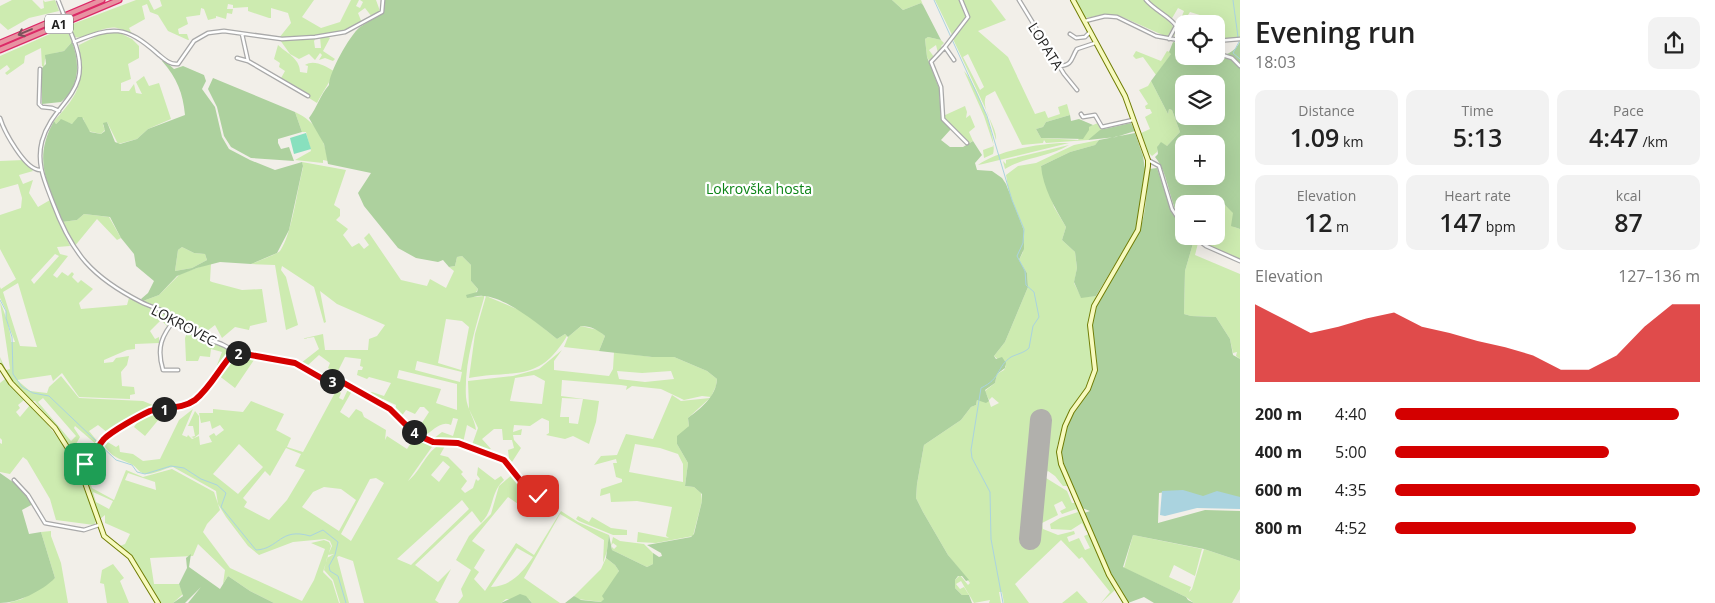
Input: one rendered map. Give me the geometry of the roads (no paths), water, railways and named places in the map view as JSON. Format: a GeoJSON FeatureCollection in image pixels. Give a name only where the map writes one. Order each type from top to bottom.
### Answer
{"type":"FeatureCollection","features":[{"type":"Feature","properties":{"kind":"highway","name":"A1"},"geometry":{"type":"LineString","coordinates":[[0,43],[102,0]]}},
{"type":"Feature","properties":{"kind":"highway","name":"A1"},"geometry":{"type":"LineString","coordinates":[[0,50],[119,0]]}},
{"type":"Feature","properties":{"kind":"street"},"geometry":{"type":"LineString","coordinates":[[0,118],[1,123],[23,157],[34,169],[40,170],[42,142],[49,126],[74,92],[78,78],[79,60],[73,38],[58,0]]}},
{"type":"Feature","properties":{"kind":"street"},"geometry":{"type":"LineString","coordinates":[[74,42],[103,31],[116,30],[148,46],[175,64],[180,64],[191,44],[203,35],[224,31],[282,39],[346,32],[382,12],[383,0]]}},
{"type":"Feature","properties":{"kind":"street"},"geometry":{"type":"LineString","coordinates":[[961,0],[968,17],[931,62],[941,87],[943,119],[967,143]]}},
{"type":"Feature","properties":{"kind":"street","name":"LOPATA"},"geometry":{"type":"LineString","coordinates":[[1019,0],[1059,66],[1076,90]]}},
{"type":"Feature","properties":{"kind":"street"},"geometry":{"type":"LineString","coordinates":[[1073,0],[1089,33],[1125,96],[1148,160],[1138,230],[1094,306],[1090,325],[1095,370],[1088,389],[1068,418],[1059,452],[1061,464],[1109,575],[1126,603]]}},
{"type":"Feature","properties":{"kind":"street"},"geometry":{"type":"LineString","coordinates":[[1146,0],[1176,26],[1169,39]]}},
{"type":"Feature","properties":{"kind":"street"},"geometry":{"type":"LineString","coordinates":[[1084,21],[1105,16],[1117,17],[1175,40]]}},
{"type":"Feature","properties":{"kind":"street","name":"LOPATA"},"geometry":{"type":"LineString","coordinates":[[1070,34],[1076,38],[1085,38],[1089,33]]}},
{"type":"Feature","properties":{"kind":"street"},"geometry":{"type":"LineString","coordinates":[[242,34],[248,62]]}},
{"type":"Feature","properties":{"kind":"street"},"geometry":{"type":"LineString","coordinates":[[1225,40],[1240,39]]}},
{"type":"Feature","properties":{"kind":"street"},"geometry":{"type":"LineString","coordinates":[[1059,66],[1068,64],[1073,60],[1077,49],[1095,44]]}},
{"type":"Feature","properties":{"kind":"street"},"geometry":{"type":"LineString","coordinates":[[945,47],[954,60]]}},
{"type":"Feature","properties":{"kind":"street"},"geometry":{"type":"LineString","coordinates":[[1225,56],[1232,58],[1240,66]]}},
{"type":"Feature","properties":{"kind":"street"},"geometry":{"type":"LineString","coordinates":[[237,58],[248,62],[308,96]]}},
{"type":"Feature","properties":{"kind":"street"},"geometry":{"type":"LineString","coordinates":[[40,69],[39,104],[59,111]]}},
{"type":"Feature","properties":{"kind":"street"},"geometry":{"type":"LineString","coordinates":[[1081,114],[1083,116],[1095,116],[1102,127],[1133,120]]}},
{"type":"Feature","properties":{"kind":"street"},"geometry":{"type":"LineString","coordinates":[[1148,160],[1159,166],[1175,214]]}},
{"type":"Feature","properties":{"kind":"street","name":"LOKROVEC"},"geometry":{"type":"LineString","coordinates":[[40,170],[61,224],[74,250],[104,280],[127,294],[176,318],[196,334],[230,348],[234,352],[207,388],[193,401],[178,407],[151,411],[110,434],[89,460],[79,466]]}},
{"type":"Feature","properties":{"kind":"street"},"geometry":{"type":"LineString","coordinates":[[1205,245],[1240,261]]}},
{"type":"Feature","properties":{"kind":"street"},"geometry":{"type":"LineString","coordinates":[[176,318],[163,335],[160,345],[163,370],[178,370]]}},
{"type":"Feature","properties":{"kind":"street"},"geometry":{"type":"LineString","coordinates":[[234,352],[295,363],[323,379],[342,382],[390,409],[411,430],[424,438],[433,442],[458,443],[504,460],[526,486],[550,503]]}},
{"type":"Feature","properties":{"kind":"street"},"geometry":{"type":"LineString","coordinates":[[0,366],[11,383],[55,428],[79,466],[99,525],[108,541],[134,562],[158,603]]}},
{"type":"Feature","properties":{"kind":"street"},"geometry":{"type":"LineString","coordinates":[[14,480],[28,495],[45,523],[84,530],[99,525]]}},
{"type":"Feature","properties":{"kind":"water"},"geometry":{"type":"Polygon","coordinates":[[[1183,490],[1203,496],[1217,491],[1240,497],[1240,509],[1197,508],[1165,516],[1160,515],[1162,491],[1183,490]]]}},
{"type":"Feature","properties":{"kind":"waterway"},"geometry":{"type":"LineString","coordinates":[[934,0],[987,116],[1012,200],[1024,229],[1023,243],[1017,256],[1025,271],[1026,285],[1034,292],[1039,317],[1033,326],[1029,348],[1006,361],[996,376],[981,388],[971,450],[972,458],[990,492],[991,539],[1003,603]]}},
{"type":"Feature","properties":{"kind":"waterway"},"geometry":{"type":"LineString","coordinates":[[1233,0],[1238,37]]}},
{"type":"Feature","properties":{"kind":"waterway"},"geometry":{"type":"LineString","coordinates":[[1239,42],[1233,53],[1240,59]]}},
{"type":"Feature","properties":{"kind":"waterway"},"geometry":{"type":"LineString","coordinates":[[0,300],[6,311],[6,318],[12,337],[13,374],[22,387],[33,393],[49,396],[116,460],[132,465],[137,472],[145,474],[171,466],[184,468],[201,479],[217,485],[226,493],[221,507],[256,550],[264,549],[292,534],[310,536],[323,530],[338,542],[335,555],[329,566],[330,571],[338,576],[346,603]]}},
{"type":"Feature","properties":{"kind":"park label","name":"Lokrovška hosta"},"geometry":{"type":"Point","coordinates":[759,188]}}]}
